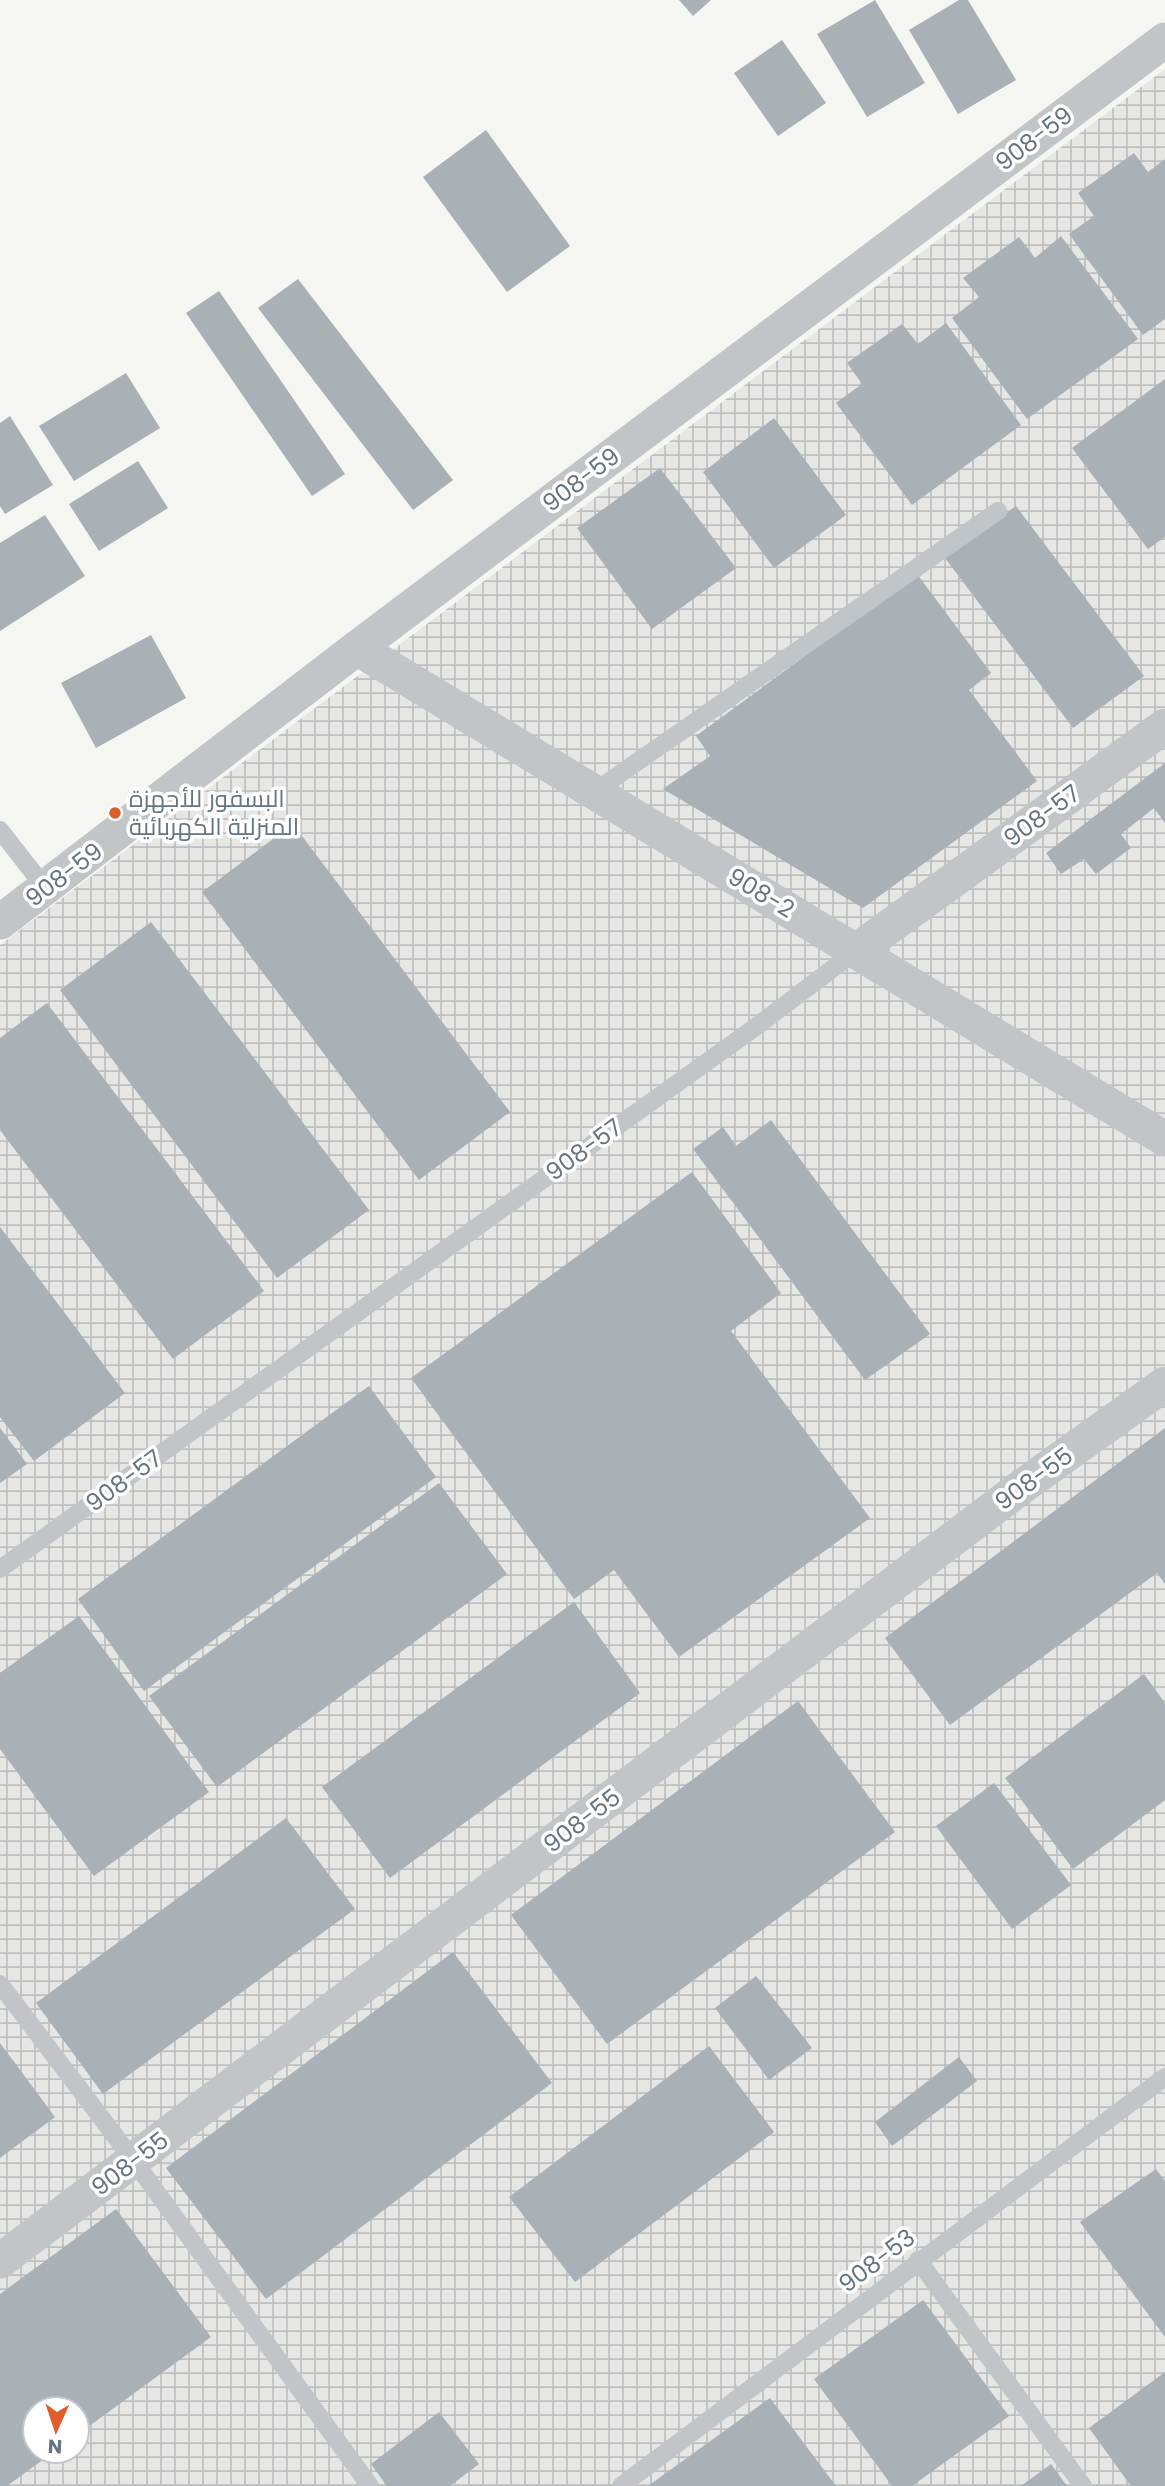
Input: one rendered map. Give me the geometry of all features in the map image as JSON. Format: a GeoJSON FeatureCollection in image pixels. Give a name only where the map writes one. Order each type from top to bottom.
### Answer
{"type":"FeatureCollection","features":[{"type":"Feature","properties":{"kind":"street","name":"908-59"},"geometry":{"type":"LineString","coordinates":[[0,922],[357,648],[1165,40]]}},
{"type":"Feature","properties":{"kind":"street","name":"908-2"},"geometry":{"type":"LineString","coordinates":[[357,648],[1165,1139]]}},
{"type":"Feature","properties":{"kind":"street","name":"908-57"},"geometry":{"type":"LineString","coordinates":[[856,951],[1165,726]]}},
{"type":"Feature","properties":{"kind":"street","name":"908-55"},"geometry":{"type":"LineString","coordinates":[[0,2260],[1024,1485],[1162,1391]]}},
{"type":"Feature","properties":{"kind":"lane"},"geometry":{"type":"LineString","coordinates":[[594,792],[998,511]]}},
{"type":"Feature","properties":{"kind":"lane"},"geometry":{"type":"LineString","coordinates":[[0,830],[46,889]]}},
{"type":"Feature","properties":{"kind":"lane","name":"908-57"},"geometry":{"type":"LineString","coordinates":[[0,1569],[757,1026],[856,951]]}},
{"type":"Feature","properties":{"kind":"lane"},"geometry":{"type":"LineString","coordinates":[[0,1984],[134,2161],[370,2486]]}},
{"type":"Feature","properties":{"kind":"lane","name":"908-53"},"geometry":{"type":"LineString","coordinates":[[621,2486],[918,2260],[1165,2077]]}},
{"type":"Feature","properties":{"kind":"lane"},"geometry":{"type":"LineString","coordinates":[[918,2260],[1083,2486]]}},
{"type":"Feature","properties":{"kind":"shaded area"},"geometry":{"type":"Polygon","coordinates":[[[1165,69],[1165,2486],[0,2486],[0,945],[1165,69]]]}},
{"type":"Feature","properties":{"kind":"building"},"geometry":{"type":"Polygon","coordinates":[[[679,0],[711,0],[693,16],[679,0]]]}},
{"type":"Feature","properties":{"kind":"building"},"geometry":{"type":"Polygon","coordinates":[[[875,0],[925,83],[867,117],[817,34],[875,0]]]}},
{"type":"Feature","properties":{"kind":"building"},"geometry":{"type":"Polygon","coordinates":[[[959,0],[968,0],[1016,80],[958,114],[909,30],[959,0]]]}},
{"type":"Feature","properties":{"kind":"building"},"geometry":{"type":"Polygon","coordinates":[[[782,40],[826,103],[778,136],[734,73],[782,40]]]}},
{"type":"Feature","properties":{"kind":"building"},"geometry":{"type":"Polygon","coordinates":[[[486,130],[570,246],[507,292],[423,177],[486,130]]]}},
{"type":"Feature","properties":{"kind":"building"},"geometry":{"type":"Polygon","coordinates":[[[1134,153],[1148,172],[1165,159],[1165,319],[1143,335],[1069,234],[1094,216],[1078,193],[1134,153]]]}},
{"type":"Feature","properties":{"kind":"building"},"geometry":{"type":"Polygon","coordinates":[[[1061,236],[1138,339],[1027,419],[952,318],[979,297],[963,278],[1019,237],[1035,258],[1061,236]]]}},
{"type":"Feature","properties":{"kind":"building"},"geometry":{"type":"Polygon","coordinates":[[[298,279],[453,480],[413,510],[258,308],[298,279]]]}},
{"type":"Feature","properties":{"kind":"building"},"geometry":{"type":"Polygon","coordinates":[[[219,291],[345,474],[312,496],[186,313],[219,291]]]}},
{"type":"Feature","properties":{"kind":"building"},"geometry":{"type":"Polygon","coordinates":[[[946,323],[1021,425],[912,505],[836,403],[862,384],[847,363],[902,324],[918,344],[946,323]]]}},
{"type":"Feature","properties":{"kind":"building"},"geometry":{"type":"Polygon","coordinates":[[[126,373],[160,428],[74,481],[39,426],[126,373]]]}},
{"type":"Feature","properties":{"kind":"building"},"geometry":{"type":"Polygon","coordinates":[[[1165,379],[1165,537],[1148,549],[1072,448],[1165,379]]]}},
{"type":"Feature","properties":{"kind":"building"},"geometry":{"type":"Polygon","coordinates":[[[10,416],[53,485],[5,514],[0,506],[0,423],[10,416]]]}},
{"type":"Feature","properties":{"kind":"building"},"geometry":{"type":"Polygon","coordinates":[[[774,418],[846,515],[774,568],[703,472],[774,418]]]}},
{"type":"Feature","properties":{"kind":"building"},"geometry":{"type":"Polygon","coordinates":[[[138,461],[168,508],[99,551],[69,504],[138,461]]]}},
{"type":"Feature","properties":{"kind":"building"},"geometry":{"type":"Polygon","coordinates":[[[660,468],[736,568],[652,629],[577,528],[660,468]]]}},
{"type":"Feature","properties":{"kind":"building"},"geometry":{"type":"Polygon","coordinates":[[[1016,506],[1144,676],[1073,728],[945,558],[1016,506]]]}},
{"type":"Feature","properties":{"kind":"building"},"geometry":{"type":"Polygon","coordinates":[[[45,515],[85,576],[0,631],[0,543],[45,515]]]}},
{"type":"Feature","properties":{"kind":"building"},"geometry":{"type":"Polygon","coordinates":[[[917,574],[991,673],[969,690],[1037,781],[863,908],[663,789],[710,756],[696,736],[917,574]]]}},
{"type":"Feature","properties":{"kind":"building"},"geometry":{"type":"Polygon","coordinates":[[[151,635],[186,698],[96,748],[61,683],[151,635]]]}},
{"type":"Feature","properties":{"kind":"building"},"geometry":{"type":"Polygon","coordinates":[[[1165,763],[1165,823],[1154,808],[1121,834],[1131,848],[1096,874],[1084,859],[1061,874],[1046,853],[1165,763]]]}},
{"type":"Feature","properties":{"kind":"building"},"geometry":{"type":"Polygon","coordinates":[[[293,824],[510,1112],[419,1180],[202,892],[293,824]]]}},
{"type":"Feature","properties":{"kind":"building"},"geometry":{"type":"Polygon","coordinates":[[[151,922],[369,1210],[277,1278],[60,990],[151,922]]]}},
{"type":"Feature","properties":{"kind":"building"},"geometry":{"type":"Polygon","coordinates":[[[47,1003],[264,1291],[173,1359],[0,1130],[0,1038],[47,1003]]]}},
{"type":"Feature","properties":{"kind":"building"},"geometry":{"type":"Polygon","coordinates":[[[771,1120],[930,1334],[865,1380],[693,1149],[723,1127],[736,1146],[771,1120]]]}},
{"type":"Feature","properties":{"kind":"building"},"geometry":{"type":"Polygon","coordinates":[[[692,1172],[781,1293],[731,1331],[870,1518],[679,1657],[614,1570],[574,1599],[411,1378],[692,1172]]]}},
{"type":"Feature","properties":{"kind":"building"},"geometry":{"type":"Polygon","coordinates":[[[0,1227],[125,1393],[34,1461],[0,1417],[0,1227]]]}},
{"type":"Feature","properties":{"kind":"building"},"geometry":{"type":"Polygon","coordinates":[[[369,1386],[436,1477],[144,1691],[78,1599],[369,1386]]]}},
{"type":"Feature","properties":{"kind":"building"},"geometry":{"type":"Polygon","coordinates":[[[0,1428],[27,1464],[0,1483],[0,1428]]]}},
{"type":"Feature","properties":{"kind":"building"},"geometry":{"type":"Polygon","coordinates":[[[1165,1428],[1165,1584],[1157,1573],[950,1725],[885,1638],[1165,1428]]]}},
{"type":"Feature","properties":{"kind":"building"},"geometry":{"type":"Polygon","coordinates":[[[439,1483],[507,1574],[217,1787],[149,1696],[439,1483]]]}},
{"type":"Feature","properties":{"kind":"building"},"geometry":{"type":"Polygon","coordinates":[[[574,1602],[640,1693],[390,1878],[322,1787],[574,1602]]]}},
{"type":"Feature","properties":{"kind":"building"},"geometry":{"type":"Polygon","coordinates":[[[79,1616],[209,1792],[94,1876],[0,1749],[0,1673],[79,1616]]]}},
{"type":"Feature","properties":{"kind":"building"},"geometry":{"type":"Polygon","coordinates":[[[1144,1674],[1165,1703],[1165,1800],[1073,1869],[1005,1778],[1144,1674]]]}},
{"type":"Feature","properties":{"kind":"building"},"geometry":{"type":"Polygon","coordinates":[[[798,1701],[895,1832],[607,2044],[511,1915],[798,1701]]]}},
{"type":"Feature","properties":{"kind":"building"},"geometry":{"type":"Polygon","coordinates":[[[994,1783],[1071,1885],[1012,1929],[936,1826],[994,1783]]]}},
{"type":"Feature","properties":{"kind":"building"},"geometry":{"type":"Polygon","coordinates":[[[286,1818],[355,1909],[103,2094],[36,2003],[286,1818]]]}},
{"type":"Feature","properties":{"kind":"building"},"geometry":{"type":"Polygon","coordinates":[[[453,1952],[552,2083],[266,2299],[166,2168],[453,1952]]]}},
{"type":"Feature","properties":{"kind":"building"},"geometry":{"type":"Polygon","coordinates":[[[756,1976],[812,2048],[769,2080],[715,2008],[756,1976]]]}},
{"type":"Feature","properties":{"kind":"building"},"geometry":{"type":"Polygon","coordinates":[[[0,2043],[55,2117],[0,2158],[0,2043]]]}},
{"type":"Feature","properties":{"kind":"building"},"geometry":{"type":"Polygon","coordinates":[[[709,2046],[774,2132],[575,2282],[509,2197],[709,2046]]]}},
{"type":"Feature","properties":{"kind":"building"},"geometry":{"type":"Polygon","coordinates":[[[959,2057],[977,2081],[892,2146],[875,2122],[959,2057]]]}},
{"type":"Feature","properties":{"kind":"building"},"geometry":{"type":"Polygon","coordinates":[[[1156,2169],[1165,2181],[1165,2337],[1080,2222],[1156,2169]]]}},
{"type":"Feature","properties":{"kind":"building"},"geometry":{"type":"Polygon","coordinates":[[[116,2209],[211,2337],[91,2425],[91,2395],[21,2395],[21,2465],[36,2465],[7,2486],[0,2486],[0,2294],[116,2209]]]}},
{"type":"Feature","properties":{"kind":"building"},"geometry":{"type":"Polygon","coordinates":[[[923,2300],[1009,2416],[912,2486],[892,2486],[814,2379],[923,2300]]]}},
{"type":"Feature","properties":{"kind":"building"},"geometry":{"type":"Polygon","coordinates":[[[1165,2372],[1165,2486],[1131,2486],[1089,2428],[1165,2372]]]}},
{"type":"Feature","properties":{"kind":"building"},"geometry":{"type":"Polygon","coordinates":[[[770,2398],[836,2486],[648,2486],[770,2398]]]}},
{"type":"Feature","properties":{"kind":"building"},"geometry":{"type":"Polygon","coordinates":[[[439,2412],[479,2464],[450,2486],[387,2486],[371,2464],[439,2412]]]}},
{"type":"Feature","properties":{"kind":"building"},"geometry":{"type":"Polygon","coordinates":[[[1051,2464],[1067,2486],[1021,2486],[1051,2464]]]}},
{"type":"Feature","properties":{"kind":"place","name":"البسفور للأجهزة المنزلية الكهربائية"},"geometry":{"type":"Point","coordinates":[115,813]}}]}
